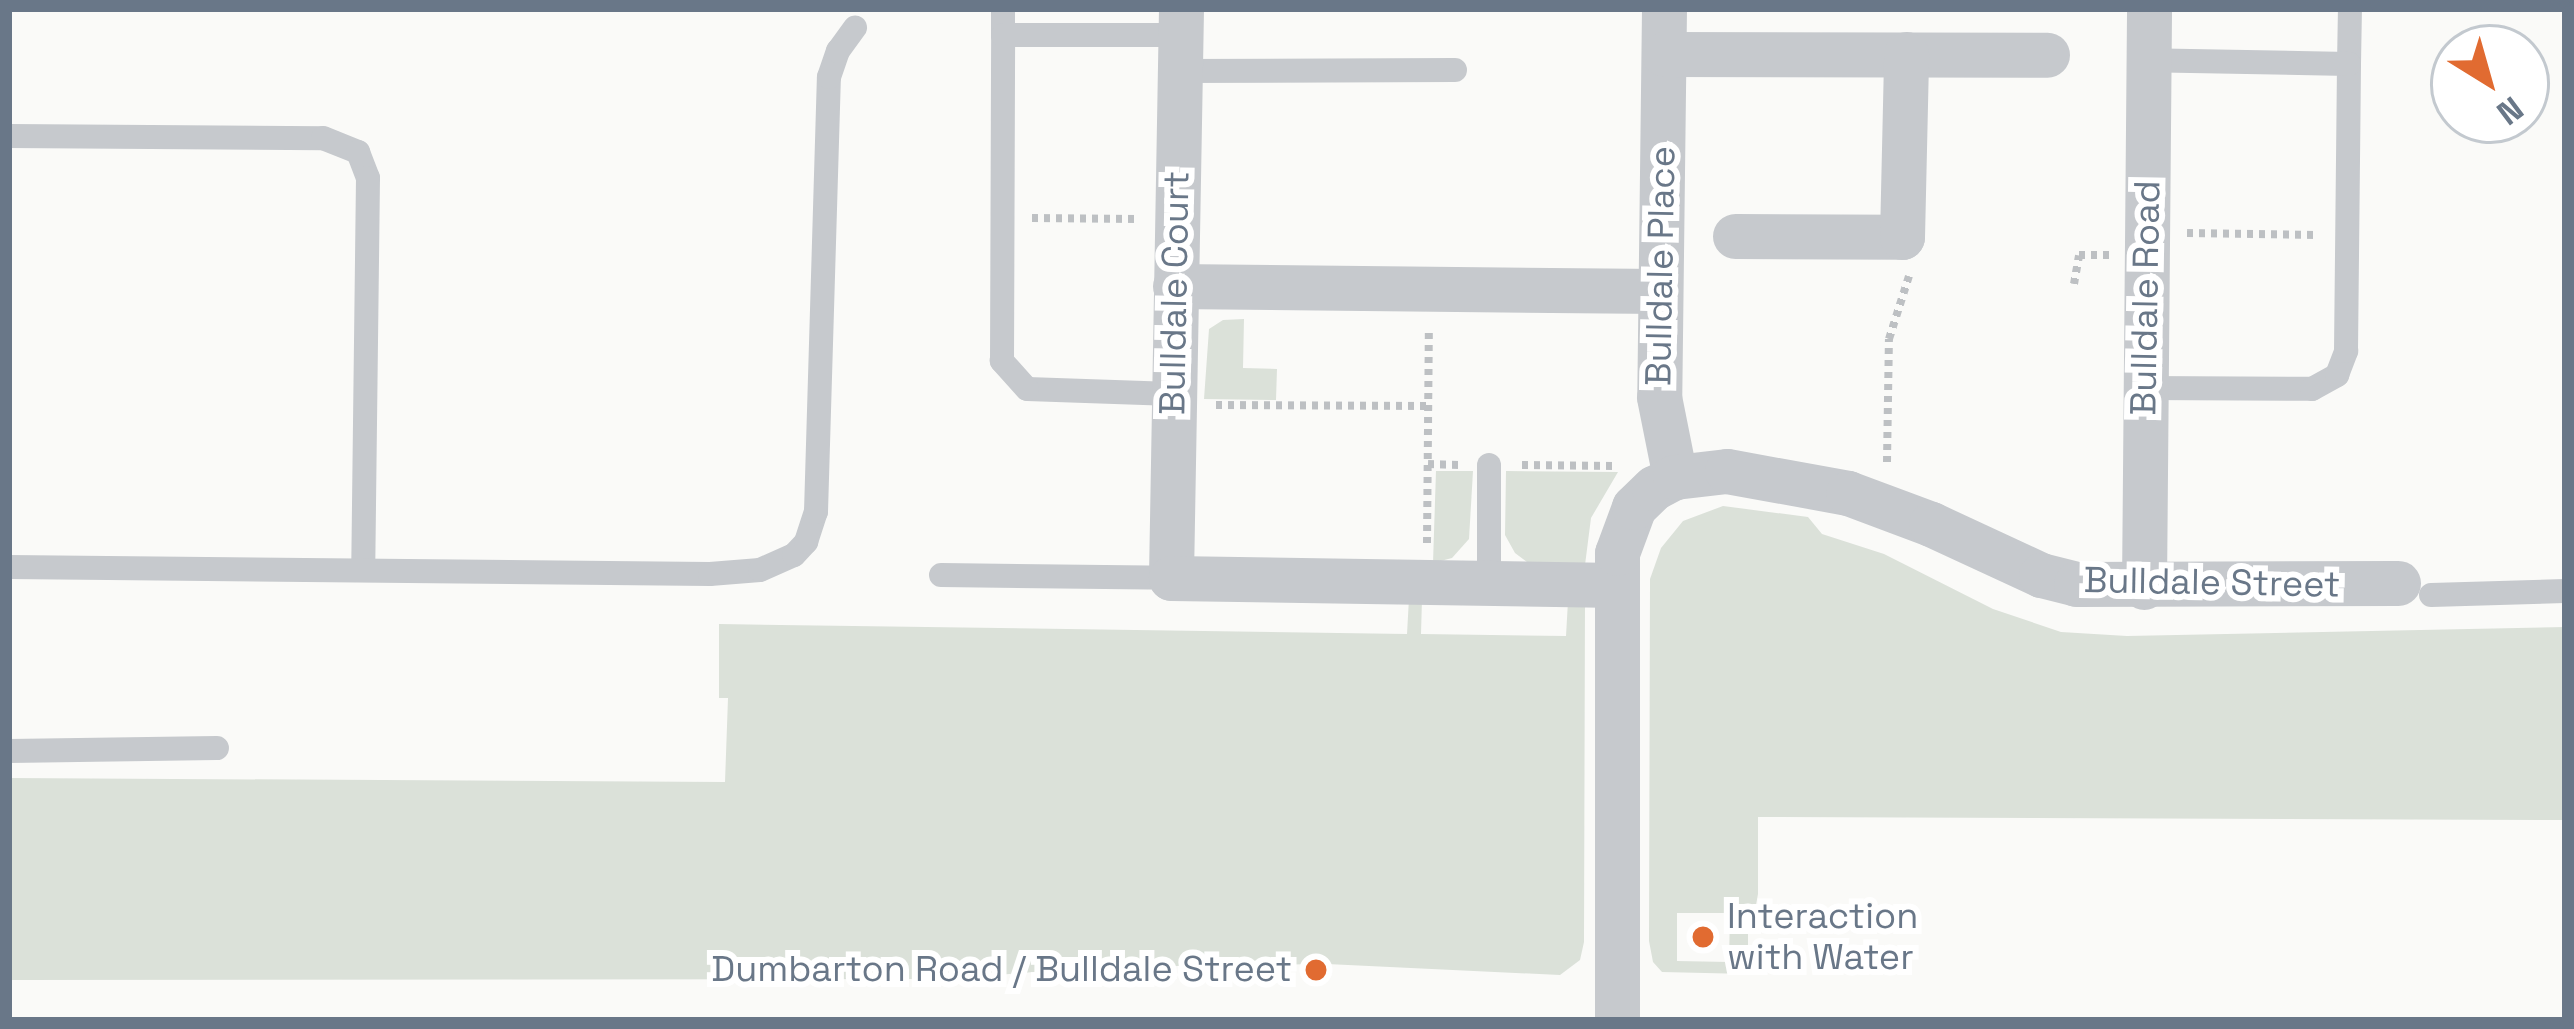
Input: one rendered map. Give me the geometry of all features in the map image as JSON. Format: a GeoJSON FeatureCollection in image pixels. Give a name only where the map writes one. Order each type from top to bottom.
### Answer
{"type":"FeatureCollection","features":[{"type":"Feature","properties":{"kind":"street","name":"Bulldale Road"},"geometry":{"type":"LineString","coordinates":[[2144,587],[2149,9]]}},
{"type":"Feature","properties":{"kind":"street","name":"Bulldale Place"},"geometry":{"type":"LineString","coordinates":[[1676,477],[1659,397],[1664,31],[1906,54],[2047,55]]}},
{"type":"Feature","properties":{"kind":"street","name":"Bulldale Court"},"geometry":{"type":"LineString","coordinates":[[1171,578],[1181,38]]}},
{"type":"Feature","properties":{"kind":"street"},"geometry":{"type":"LineString","coordinates":[[1735,236],[1902,237],[1906,54]]}},
{"type":"Feature","properties":{"kind":"street"},"geometry":{"type":"LineString","coordinates":[[1175,286],[1660,291]]}},
{"type":"Feature","properties":{"kind":"street","name":"Bulldale Street"},"geometry":{"type":"LineString","coordinates":[[1676,477],[1701,471],[1758,475],[1886,505],[2041,575],[2076,584],[2415,589]]}},
{"type":"Feature","properties":{"kind":"street"},"geometry":{"type":"LineString","coordinates":[[1617,1020],[1617,553],[1628,519],[1654,488],[1676,477]]}},
{"type":"Feature","properties":{"kind":"street"},"geometry":{"type":"LineString","coordinates":[[1171,578],[1617,585]]}},
{"type":"Feature","properties":{"kind":"lane"},"geometry":{"type":"LineString","coordinates":[[1003,9],[1002,361],[1028,389],[1173,400]]}},
{"type":"Feature","properties":{"kind":"lane"},"geometry":{"type":"LineString","coordinates":[[2145,388],[2298,390],[2324,384],[2337,375],[2346,351],[2350,9]]}},
{"type":"Feature","properties":{"kind":"lane"},"geometry":{"type":"LineString","coordinates":[[9,567],[710,574],[780,564],[806,542],[817,496],[829,77],[838,51],[855,28]]}},
{"type":"Feature","properties":{"kind":"lane"},"geometry":{"type":"LineString","coordinates":[[1003,35],[1181,38],[1455,70]]}},
{"type":"Feature","properties":{"kind":"lane"},"geometry":{"type":"LineString","coordinates":[[2149,60],[2349,64]]}},
{"type":"Feature","properties":{"kind":"lane"},"geometry":{"type":"LineString","coordinates":[[9,136],[322,138],[358,152],[368,178],[363,570]]}},
{"type":"Feature","properties":{"kind":"lane"},"geometry":{"type":"LineString","coordinates":[[1489,465],[1489,581]]}},
{"type":"Feature","properties":{"kind":"lane"},"geometry":{"type":"LineString","coordinates":[[941,575],[1171,578]]}},
{"type":"Feature","properties":{"kind":"lane"},"geometry":{"type":"LineString","coordinates":[[2415,589],[2565,591]]}},
{"type":"Feature","properties":{"kind":"lane"},"geometry":{"type":"LineString","coordinates":[[9,751],[217,748]]}},
{"type":"Feature","properties":{"kind":"path"},"geometry":{"type":"LineString","coordinates":[[1001,217],[1177,220]]}},
{"type":"Feature","properties":{"kind":"path"},"geometry":{"type":"LineString","coordinates":[[2146,233],[2348,236]]}},
{"type":"Feature","properties":{"kind":"path"},"geometry":{"type":"LineString","coordinates":[[1886,505],[1888,339],[1910,275]]}},
{"type":"Feature","properties":{"kind":"path"},"geometry":{"type":"LineString","coordinates":[[1426,581],[1430,288]]}},
{"type":"Feature","properties":{"kind":"path"},"geometry":{"type":"LineString","coordinates":[[1173,400],[1428,406]]}},
{"type":"Feature","properties":{"kind":"path"},"geometry":{"type":"LineString","coordinates":[[1428,464],[1627,466],[1676,477]]}},
{"type":"Feature","properties":{"kind":"shaded area"},"geometry":{"type":"Polygon","coordinates":[[[1244,319],[1243,368],[1277,369],[1276,400],[1204,399],[1209,329],[1223,320],[1244,319]]]}},
{"type":"Feature","properties":{"kind":"shaded area"},"geometry":{"type":"Polygon","coordinates":[[[1436,471],[1473,471],[1469,539],[1452,558],[1433,563],[1436,471]]]}},
{"type":"Feature","properties":{"kind":"shaded area"},"geometry":{"type":"Polygon","coordinates":[[[1506,471],[1618,472],[1591,518],[1585,565],[1527,562],[1515,553],[1505,535],[1506,471]]]}},
{"type":"Feature","properties":{"kind":"shaded area"},"geometry":{"type":"Polygon","coordinates":[[[1723,506],[1808,517],[1822,534],[1884,554],[1993,609],[2061,632],[2127,636],[2565,627],[2565,820],[1758,817],[1758,894],[1756,905],[1748,905],[1748,974],[1662,972],[1653,962],[1649,941],[1650,579],[1661,548],[1683,521],[1723,506]],[[1677,913],[1677,961],[1729,962],[1730,913],[1677,913]]]}},
{"type":"Feature","properties":{"kind":"shaded area"},"geometry":{"type":"Polygon","coordinates":[[[1409,598],[1422,599],[1421,634],[1566,636],[1568,601],[1585,601],[1584,942],[1580,960],[1560,975],[1327,964],[1093,967],[951,979],[9,980],[9,778],[725,782],[728,698],[719,698],[719,624],[1407,634],[1409,598]]]}},
{"type":"Feature","properties":{"kind":"place","name":"Interaction with Water"},"geometry":{"type":"Point","coordinates":[1703,937]}},
{"type":"Feature","properties":{"kind":"place","name":"Dumbarton Road / Bulldale Street"},"geometry":{"type":"Point","coordinates":[1316,970]}}]}
